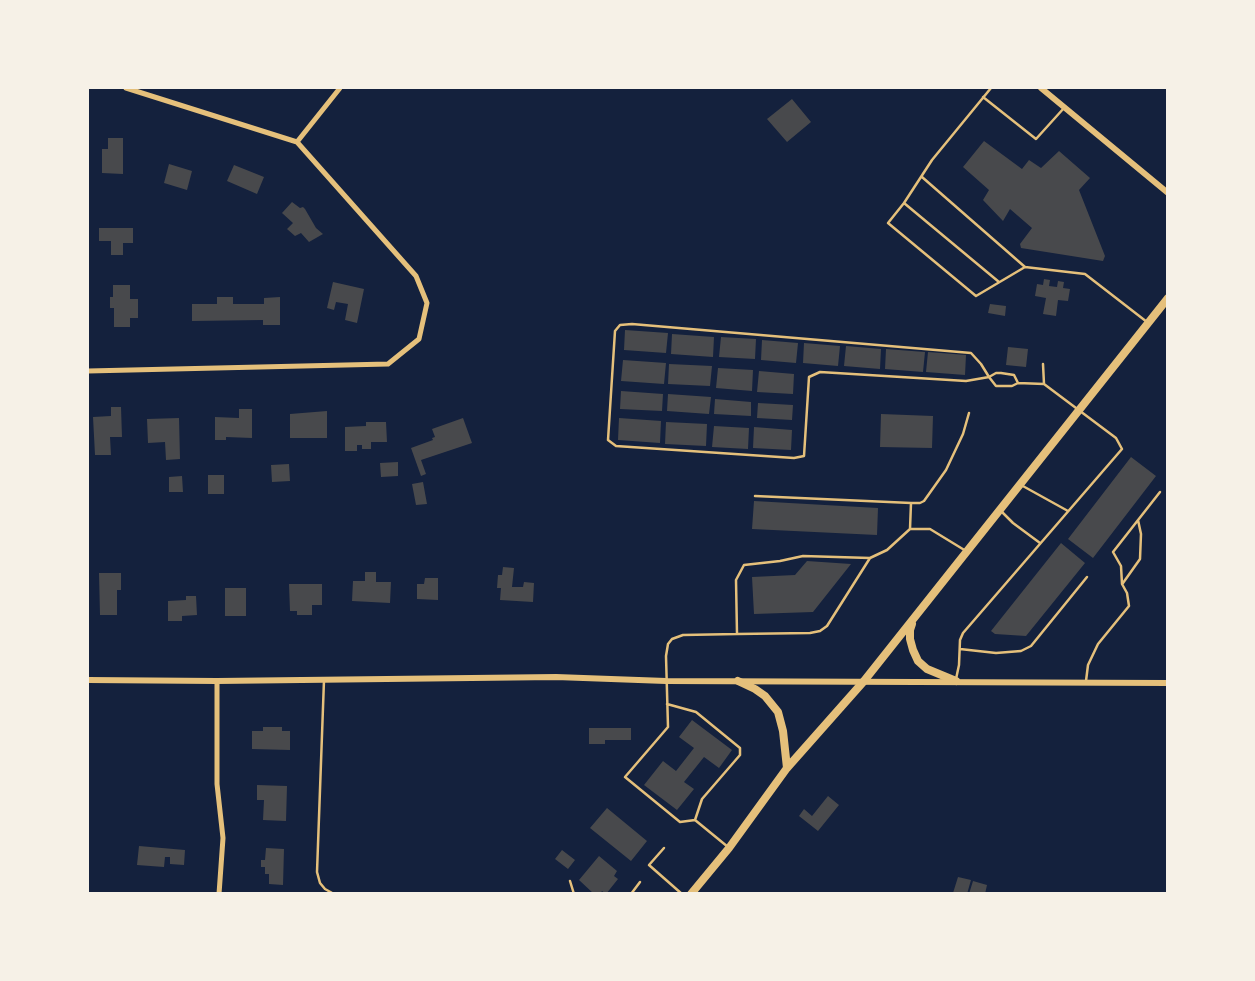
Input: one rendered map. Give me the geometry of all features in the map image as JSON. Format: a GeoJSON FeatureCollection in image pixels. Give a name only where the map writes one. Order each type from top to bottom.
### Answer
{"type":"FeatureCollection","features":[{"type":"Feature","properties":{"kind":"main road"},"geometry":{"type":"LineString","coordinates":[[691,894],[729,848],[787,768],[864,681],[1168,298]]}},
{"type":"Feature","properties":{"kind":"main road"},"geometry":{"type":"LineString","coordinates":[[913,619],[910,639],[912,650],[918,661],[927,669],[956,682]]}},
{"type":"Feature","properties":{"kind":"main road"},"geometry":{"type":"LineString","coordinates":[[738,681],[765,696],[778,712],[783,731],[787,768]]}},
{"type":"Feature","properties":{"kind":"street"},"geometry":{"type":"LineString","coordinates":[[88,371],[388,364],[419,340],[426,303],[416,276],[297,142],[126,88]]}},
{"type":"Feature","properties":{"kind":"street"},"geometry":{"type":"LineString","coordinates":[[297,142],[340,88]]}},
{"type":"Feature","properties":{"kind":"street"},"geometry":{"type":"LineString","coordinates":[[1041,88],[1168,193]]}},
{"type":"Feature","properties":{"kind":"street"},"geometry":{"type":"LineString","coordinates":[[88,680],[217,681],[556,677],[666,681],[1168,683]]}},
{"type":"Feature","properties":{"kind":"street"},"geometry":{"type":"LineString","coordinates":[[217,681],[217,784],[223,838],[219,894]]}},
{"type":"Feature","properties":{"kind":"lane"},"geometry":{"type":"LineString","coordinates":[[991,88],[932,160],[904,203],[888,223],[976,296],[1025,267]]}},
{"type":"Feature","properties":{"kind":"lane"},"geometry":{"type":"LineString","coordinates":[[983,97],[1036,138],[1065,107]]}},
{"type":"Feature","properties":{"kind":"lane"},"geometry":{"type":"LineString","coordinates":[[922,177],[1025,267],[1084,274],[1148,323]]}},
{"type":"Feature","properties":{"kind":"lane"},"geometry":{"type":"LineString","coordinates":[[904,203],[1000,282]]}},
{"type":"Feature","properties":{"kind":"lane"},"geometry":{"type":"LineString","coordinates":[[956,682],[963,632],[1122,449],[1116,438],[1044,384],[1018,383],[1012,386],[996,386],[989,377],[971,353],[632,324],[620,325],[615,331],[608,440],[616,446],[794,458],[804,456],[808,377],[820,372],[966,381],[989,377],[996,374],[1014,375],[1018,383]]}},
{"type":"Feature","properties":{"kind":"lane"},"geometry":{"type":"LineString","coordinates":[[1043,364],[1044,384]]}},
{"type":"Feature","properties":{"kind":"lane"},"geometry":{"type":"LineString","coordinates":[[755,496],[920,503],[924,501],[946,470],[963,434],[969,413]]}},
{"type":"Feature","properties":{"kind":"lane"},"geometry":{"type":"LineString","coordinates":[[1020,484],[1068,511]]}},
{"type":"Feature","properties":{"kind":"lane"},"geometry":{"type":"LineString","coordinates":[[1086,682],[1088,665],[1098,644],[1128,606],[1127,593],[1122,584],[1121,566],[1113,552],[1160,492]]}},
{"type":"Feature","properties":{"kind":"lane"},"geometry":{"type":"LineString","coordinates":[[910,529],[911,503]]}},
{"type":"Feature","properties":{"kind":"lane"},"geometry":{"type":"LineString","coordinates":[[1000,510],[1040,543]]}},
{"type":"Feature","properties":{"kind":"lane"},"geometry":{"type":"LineString","coordinates":[[1122,584],[1140,559],[1142,534],[1138,520]]}},
{"type":"Feature","properties":{"kind":"lane"},"geometry":{"type":"LineString","coordinates":[[737,634],[736,580],[744,565],[803,556],[870,558],[888,550],[910,529],[930,529],[967,552]]}},
{"type":"Feature","properties":{"kind":"lane"},"geometry":{"type":"LineString","coordinates":[[729,848],[695,820],[680,822],[625,777],[668,727],[666,656],[668,644],[672,639],[683,634],[810,633],[820,631],[827,626],[870,558]]}},
{"type":"Feature","properties":{"kind":"lane"},"geometry":{"type":"LineString","coordinates":[[960,649],[996,653],[1021,651],[1031,646],[1086,577]]}},
{"type":"Feature","properties":{"kind":"lane"},"geometry":{"type":"LineString","coordinates":[[324,679],[317,872],[320,883],[325,889],[334,894]]}},
{"type":"Feature","properties":{"kind":"lane"},"geometry":{"type":"LineString","coordinates":[[667,704],[696,712],[740,748],[740,755],[702,799],[695,820]]}},
{"type":"Feature","properties":{"kind":"lane"},"geometry":{"type":"LineString","coordinates":[[664,848],[649,865],[682,894]]}},
{"type":"Feature","properties":{"kind":"lane"},"geometry":{"type":"LineString","coordinates":[[570,882],[574,894]]}},
{"type":"Feature","properties":{"kind":"lane"},"geometry":{"type":"LineString","coordinates":[[631,894],[640,882]]}},
{"type":"Feature","properties":{"kind":"building"},"geometry":{"type":"Polygon","coordinates":[[[792,99],[811,122],[787,142],[767,119],[792,99]]]}},
{"type":"Feature","properties":{"kind":"building"},"geometry":{"type":"Polygon","coordinates":[[[108,138],[123,138],[123,174],[102,173],[102,149],[108,149],[108,138]]]}},
{"type":"Feature","properties":{"kind":"building"},"geometry":{"type":"Polygon","coordinates":[[[984,141],[1022,169],[1029,160],[1041,168],[1059,151],[1090,178],[1079,190],[1105,256],[1103,261],[1021,248],[1020,244],[1032,228],[1010,209],[1003,221],[983,200],[989,190],[963,167],[984,141]]]}},
{"type":"Feature","properties":{"kind":"building"},"geometry":{"type":"Polygon","coordinates":[[[169,164],[192,171],[187,190],[164,183],[169,164]]]}},
{"type":"Feature","properties":{"kind":"building"},"geometry":{"type":"Polygon","coordinates":[[[234,165],[264,177],[257,194],[227,181],[234,165]]]}},
{"type":"Feature","properties":{"kind":"building"},"geometry":{"type":"Polygon","coordinates":[[[292,202],[305,209],[316,228],[323,234],[309,242],[301,233],[295,236],[287,229],[293,223],[282,213],[292,202]]]}},
{"type":"Feature","properties":{"kind":"building"},"geometry":{"type":"Polygon","coordinates":[[[99,228],[133,228],[133,243],[123,243],[123,255],[111,255],[111,241],[99,241],[99,228]]]}},
{"type":"Feature","properties":{"kind":"building"},"geometry":{"type":"Polygon","coordinates":[[[1044,279],[1050,280],[1049,286],[1057,287],[1058,281],[1064,282],[1063,288],[1070,289],[1068,301],[1058,300],[1056,316],[1043,314],[1046,298],[1035,296],[1037,284],[1043,285],[1044,279]]]}},
{"type":"Feature","properties":{"kind":"building"},"geometry":{"type":"Polygon","coordinates":[[[333,282],[364,289],[357,323],[345,320],[348,304],[336,302],[334,310],[327,308],[333,282]]]}},
{"type":"Feature","properties":{"kind":"building"},"geometry":{"type":"Polygon","coordinates":[[[113,285],[130,285],[130,299],[138,299],[138,318],[130,318],[130,327],[114,327],[114,308],[110,308],[110,297],[113,297],[113,285]]]}},
{"type":"Feature","properties":{"kind":"building"},"geometry":{"type":"Polygon","coordinates":[[[217,297],[233,297],[233,304],[264,304],[264,298],[280,297],[280,325],[263,325],[263,320],[192,321],[192,304],[217,304],[217,297]]]}},
{"type":"Feature","properties":{"kind":"building"},"geometry":{"type":"Polygon","coordinates":[[[990,304],[1006,306],[1005,316],[988,313],[990,304]]]}},
{"type":"Feature","properties":{"kind":"building"},"geometry":{"type":"Polygon","coordinates":[[[625,330],[668,333],[666,353],[624,350],[625,330]]]}},
{"type":"Feature","properties":{"kind":"building"},"geometry":{"type":"Polygon","coordinates":[[[672,334],[714,337],[713,357],[671,354],[672,334]]]}},
{"type":"Feature","properties":{"kind":"building"},"geometry":{"type":"Polygon","coordinates":[[[721,337],[756,339],[755,359],[719,357],[721,337]]]}},
{"type":"Feature","properties":{"kind":"building"},"geometry":{"type":"Polygon","coordinates":[[[762,340],[798,343],[796,363],[761,360],[762,340]]]}},
{"type":"Feature","properties":{"kind":"building"},"geometry":{"type":"Polygon","coordinates":[[[804,343],[840,346],[838,366],[803,363],[804,343]]]}},
{"type":"Feature","properties":{"kind":"building"},"geometry":{"type":"Polygon","coordinates":[[[846,346],[881,349],[880,369],[844,366],[846,346]]]}},
{"type":"Feature","properties":{"kind":"building"},"geometry":{"type":"Polygon","coordinates":[[[1008,347],[1028,349],[1026,367],[1006,365],[1008,347]]]}},
{"type":"Feature","properties":{"kind":"building"},"geometry":{"type":"Polygon","coordinates":[[[886,349],[925,352],[923,372],[885,369],[886,349]]]}},
{"type":"Feature","properties":{"kind":"building"},"geometry":{"type":"Polygon","coordinates":[[[928,352],[966,355],[965,375],[926,372],[928,352]]]}},
{"type":"Feature","properties":{"kind":"building"},"geometry":{"type":"Polygon","coordinates":[[[623,360],[666,363],[664,384],[621,381],[623,360]]]}},
{"type":"Feature","properties":{"kind":"building"},"geometry":{"type":"Polygon","coordinates":[[[669,364],[712,366],[710,386],[668,384],[669,364]]]}},
{"type":"Feature","properties":{"kind":"building"},"geometry":{"type":"Polygon","coordinates":[[[718,368],[753,370],[752,391],[716,388],[718,368]]]}},
{"type":"Feature","properties":{"kind":"building"},"geometry":{"type":"Polygon","coordinates":[[[759,371],[794,374],[793,394],[757,392],[759,371]]]}},
{"type":"Feature","properties":{"kind":"building"},"geometry":{"type":"Polygon","coordinates":[[[621,391],[663,394],[662,411],[620,409],[621,391]]]}},
{"type":"Feature","properties":{"kind":"building"},"geometry":{"type":"Polygon","coordinates":[[[668,394],[711,397],[709,414],[667,411],[668,394]]]}},
{"type":"Feature","properties":{"kind":"building"},"geometry":{"type":"Polygon","coordinates":[[[715,399],[751,402],[751,416],[714,414],[715,399]]]}},
{"type":"Feature","properties":{"kind":"building"},"geometry":{"type":"Polygon","coordinates":[[[758,403],[793,405],[792,420],[757,418],[758,403]]]}},
{"type":"Feature","properties":{"kind":"building"},"geometry":{"type":"Polygon","coordinates":[[[111,407],[121,407],[122,437],[110,437],[111,455],[95,455],[93,417],[111,416],[111,407]]]}},
{"type":"Feature","properties":{"kind":"building"},"geometry":{"type":"Polygon","coordinates":[[[239,409],[252,409],[252,438],[226,437],[226,440],[215,440],[215,417],[239,418],[239,409]]]}},
{"type":"Feature","properties":{"kind":"building"},"geometry":{"type":"Polygon","coordinates":[[[327,411],[327,438],[290,438],[290,414],[327,411]]]}},
{"type":"Feature","properties":{"kind":"building"},"geometry":{"type":"Polygon","coordinates":[[[881,414],[933,416],[932,448],[880,447],[881,414]]]}},
{"type":"Feature","properties":{"kind":"building"},"geometry":{"type":"Polygon","coordinates":[[[179,418],[180,459],[166,460],[165,442],[148,443],[147,419],[179,418]]]}},
{"type":"Feature","properties":{"kind":"building"},"geometry":{"type":"Polygon","coordinates":[[[463,418],[472,443],[421,460],[426,474],[421,476],[411,448],[433,440],[432,438],[435,437],[432,429],[463,418]]]}},
{"type":"Feature","properties":{"kind":"building"},"geometry":{"type":"Polygon","coordinates":[[[619,418],[661,421],[660,443],[618,440],[619,418]]]}},
{"type":"Feature","properties":{"kind":"building"},"geometry":{"type":"Polygon","coordinates":[[[366,422],[386,422],[387,442],[371,442],[371,449],[362,449],[362,445],[357,445],[357,451],[345,451],[345,427],[366,426],[366,422]]]}},
{"type":"Feature","properties":{"kind":"building"},"geometry":{"type":"Polygon","coordinates":[[[666,422],[707,424],[706,446],[665,444],[666,422]]]}},
{"type":"Feature","properties":{"kind":"building"},"geometry":{"type":"Polygon","coordinates":[[[714,426],[749,428],[748,449],[712,447],[714,426]]]}},
{"type":"Feature","properties":{"kind":"building"},"geometry":{"type":"Polygon","coordinates":[[[754,427],[792,430],[791,450],[753,448],[754,427]]]}},
{"type":"Feature","properties":{"kind":"building"},"geometry":{"type":"Polygon","coordinates":[[[1131,457],[1156,476],[1093,558],[1068,539],[1131,457]]]}},
{"type":"Feature","properties":{"kind":"building"},"geometry":{"type":"Polygon","coordinates":[[[398,462],[398,476],[381,477],[380,463],[398,462]]]}},
{"type":"Feature","properties":{"kind":"building"},"geometry":{"type":"Polygon","coordinates":[[[289,464],[290,481],[272,482],[271,465],[289,464]]]}},
{"type":"Feature","properties":{"kind":"building"},"geometry":{"type":"Polygon","coordinates":[[[208,475],[224,475],[224,494],[208,494],[208,475]]]}},
{"type":"Feature","properties":{"kind":"building"},"geometry":{"type":"Polygon","coordinates":[[[182,476],[183,492],[169,492],[169,477],[182,476]]]}},
{"type":"Feature","properties":{"kind":"building"},"geometry":{"type":"Polygon","coordinates":[[[423,482],[427,504],[416,505],[412,484],[423,482]]]}},
{"type":"Feature","properties":{"kind":"building"},"geometry":{"type":"Polygon","coordinates":[[[754,501],[878,508],[877,535],[752,529],[754,501]]]}},
{"type":"Feature","properties":{"kind":"building"},"geometry":{"type":"Polygon","coordinates":[[[1061,543],[1085,563],[1026,636],[995,634],[991,631],[1061,543]]]}},
{"type":"Feature","properties":{"kind":"building"},"geometry":{"type":"Polygon","coordinates":[[[807,561],[851,564],[813,612],[754,614],[752,577],[795,575],[807,561]]]}},
{"type":"Feature","properties":{"kind":"building"},"geometry":{"type":"Polygon","coordinates":[[[503,567],[514,568],[512,587],[523,587],[524,582],[534,583],[533,602],[500,600],[501,588],[497,588],[498,575],[502,575],[503,567]]]}},
{"type":"Feature","properties":{"kind":"building"},"geometry":{"type":"Polygon","coordinates":[[[365,572],[376,572],[376,582],[391,582],[390,603],[352,601],[353,581],[365,581],[365,572]]]}},
{"type":"Feature","properties":{"kind":"building"},"geometry":{"type":"Polygon","coordinates":[[[99,573],[121,573],[121,590],[117,590],[117,615],[100,615],[99,573]]]}},
{"type":"Feature","properties":{"kind":"building"},"geometry":{"type":"Polygon","coordinates":[[[425,578],[438,578],[438,600],[417,599],[417,584],[424,584],[425,578]]]}},
{"type":"Feature","properties":{"kind":"building"},"geometry":{"type":"Polygon","coordinates":[[[289,584],[322,584],[322,605],[312,605],[312,615],[297,615],[297,611],[290,611],[289,584]]]}},
{"type":"Feature","properties":{"kind":"building"},"geometry":{"type":"Polygon","coordinates":[[[225,588],[246,588],[246,616],[225,616],[225,588]]]}},
{"type":"Feature","properties":{"kind":"building"},"geometry":{"type":"Polygon","coordinates":[[[186,596],[196,596],[197,615],[182,616],[182,621],[168,621],[168,601],[186,600],[186,596]]]}},
{"type":"Feature","properties":{"kind":"building"},"geometry":{"type":"Polygon","coordinates":[[[692,720],[732,750],[719,768],[704,757],[684,782],[694,789],[677,810],[644,785],[663,761],[676,771],[694,748],[679,737],[692,720]]]}},
{"type":"Feature","properties":{"kind":"building"},"geometry":{"type":"Polygon","coordinates":[[[263,727],[282,727],[282,731],[290,731],[290,750],[252,749],[252,731],[263,731],[263,727]]]}},
{"type":"Feature","properties":{"kind":"building"},"geometry":{"type":"Polygon","coordinates":[[[589,728],[631,728],[631,740],[605,740],[605,744],[589,744],[589,728]]]}},
{"type":"Feature","properties":{"kind":"building"},"geometry":{"type":"Polygon","coordinates":[[[257,785],[287,786],[286,821],[263,820],[264,800],[257,800],[257,785]]]}},
{"type":"Feature","properties":{"kind":"building"},"geometry":{"type":"Polygon","coordinates":[[[828,796],[839,805],[818,831],[799,816],[804,809],[812,816],[828,796]]]}},
{"type":"Feature","properties":{"kind":"building"},"geometry":{"type":"Polygon","coordinates":[[[607,808],[647,841],[631,861],[590,828],[607,808]]]}},
{"type":"Feature","properties":{"kind":"building"},"geometry":{"type":"Polygon","coordinates":[[[139,846],[185,850],[184,865],[170,864],[170,857],[165,857],[164,867],[137,865],[139,846]]]}},
{"type":"Feature","properties":{"kind":"building"},"geometry":{"type":"Polygon","coordinates":[[[266,848],[284,849],[283,885],[269,884],[269,874],[265,874],[265,867],[261,867],[261,860],[265,860],[266,848]]]}},
{"type":"Feature","properties":{"kind":"building"},"geometry":{"type":"Polygon","coordinates":[[[562,850],[575,860],[568,869],[555,859],[562,850]]]}},
{"type":"Feature","properties":{"kind":"building"},"geometry":{"type":"Polygon","coordinates":[[[599,856],[617,871],[614,876],[618,879],[606,894],[602,891],[600,894],[594,894],[579,880],[599,856]]]}},
{"type":"Feature","properties":{"kind":"building"},"geometry":{"type":"Polygon","coordinates":[[[958,877],[971,880],[967,894],[953,893],[958,877]]]}},
{"type":"Feature","properties":{"kind":"building"},"geometry":{"type":"Polygon","coordinates":[[[973,881],[987,885],[985,894],[969,894],[973,881]]]}}]}
